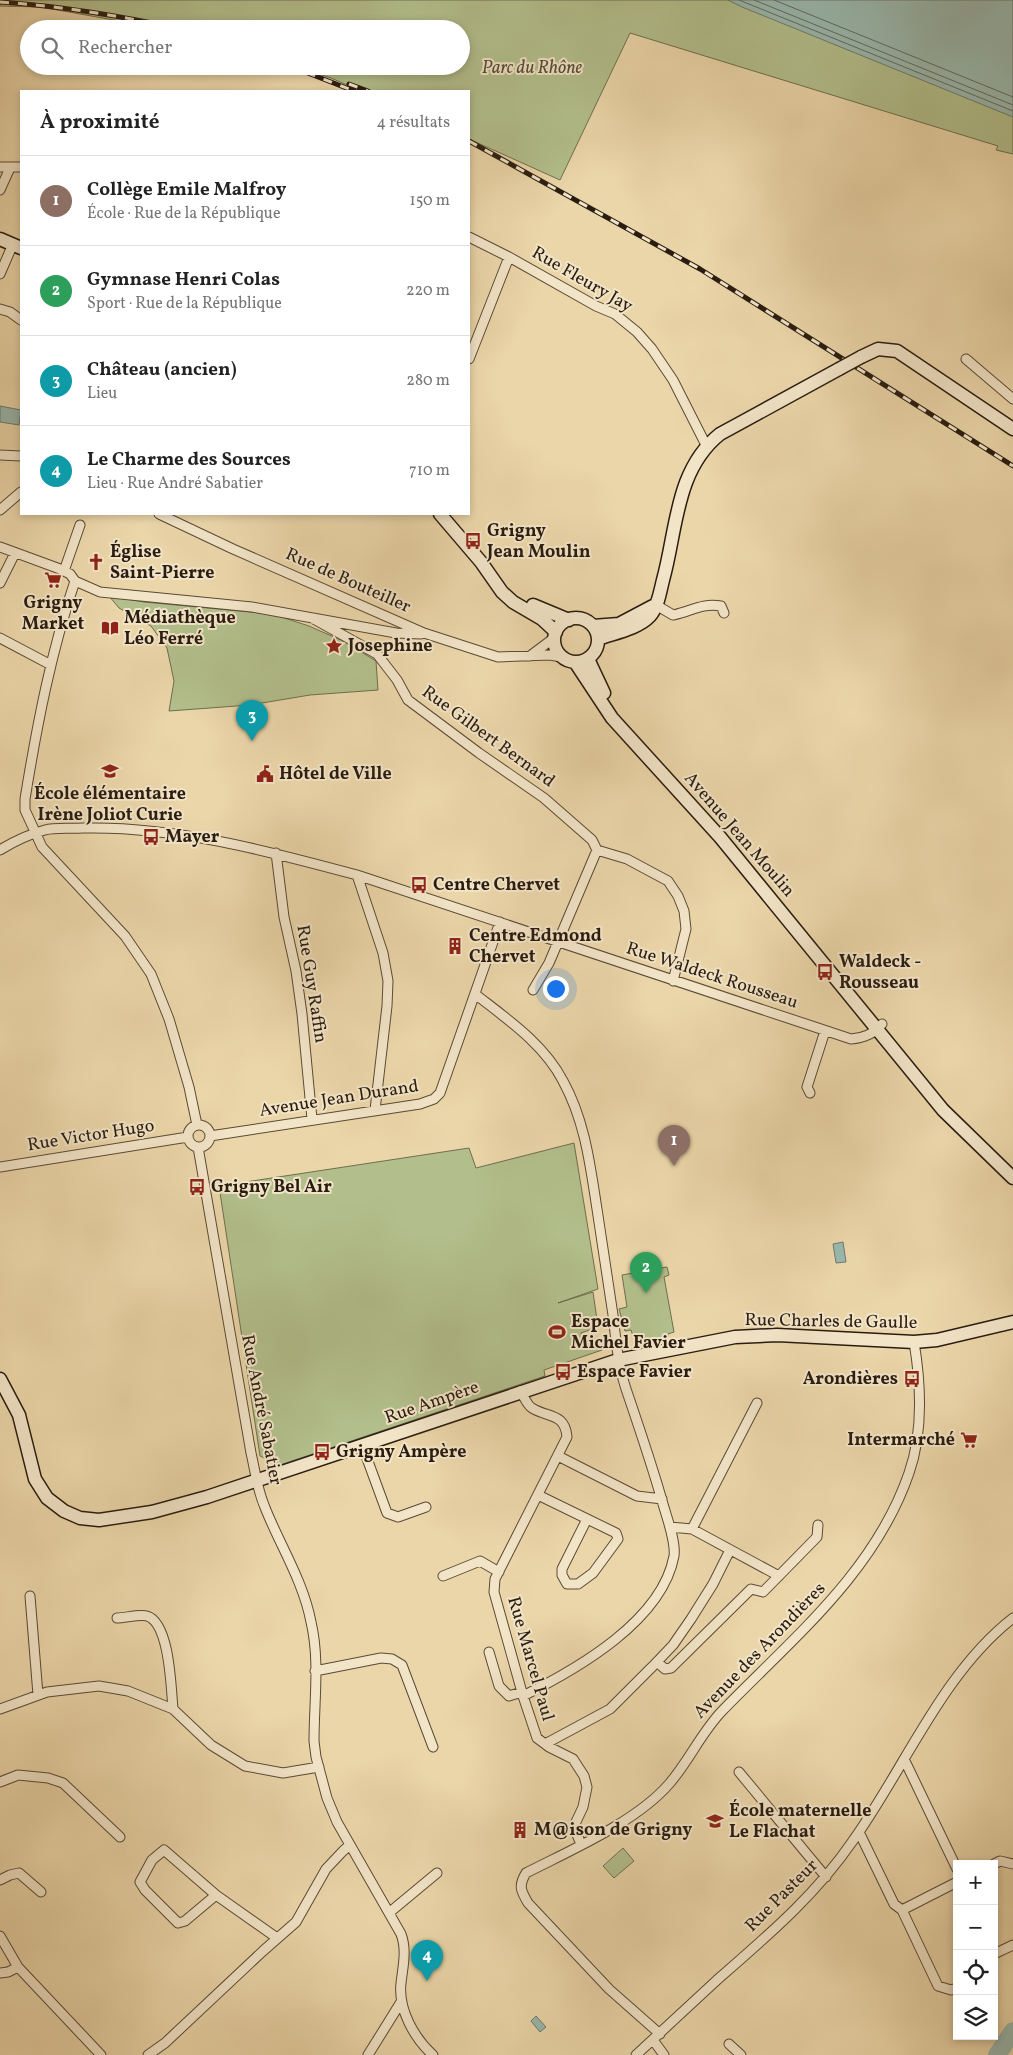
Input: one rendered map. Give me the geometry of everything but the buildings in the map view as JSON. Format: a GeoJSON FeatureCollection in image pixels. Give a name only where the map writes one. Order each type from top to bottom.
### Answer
{"type":"FeatureCollection","features":[{"type":"Feature","properties":{"kind":"street"},"geometry":{"type":"LineString","coordinates":[[0,167],[20,167]]}},
{"type":"Feature","properties":{"kind":"street"},"geometry":{"type":"LineString","coordinates":[[0,190],[10,168]]}},
{"type":"Feature","properties":{"kind":"street","name":"Rue Fleury Jay"},"geometry":{"type":"LineString","coordinates":[[470,238],[596,306],[615,314],[637,332],[652,348],[673,380],[707,447]]}},
{"type":"Feature","properties":{"kind":"street"},"geometry":{"type":"LineString","coordinates":[[0,239],[17,246],[0,274]]}},
{"type":"Feature","properties":{"kind":"street"},"geometry":{"type":"LineString","coordinates":[[470,356],[509,257]]}},
{"type":"Feature","properties":{"kind":"street"},"geometry":{"type":"LineString","coordinates":[[0,309],[10,312],[20,319]]}},
{"type":"Feature","properties":{"kind":"street"},"geometry":{"type":"LineString","coordinates":[[598,639],[642,622],[651,615],[656,605],[664,575],[680,498],[687,478],[707,447],[727,430],[861,357],[878,349],[897,351],[1013,429]]}},
{"type":"Feature","properties":{"kind":"street"},"geometry":{"type":"LineString","coordinates":[[966,359],[1013,399]]}},
{"type":"Feature","properties":{"kind":"street"},"geometry":{"type":"LineString","coordinates":[[0,455],[20,456]]}},
{"type":"Feature","properties":{"kind":"street"},"geometry":{"type":"LineString","coordinates":[[0,510],[20,493]]}},
{"type":"Feature","properties":{"kind":"street","name":"Rue de Bouteiller"},"geometry":{"type":"LineString","coordinates":[[161,515],[242,553],[424,633],[498,657],[550,655],[561,657]]}},
{"type":"Feature","properties":{"kind":"street"},"geometry":{"type":"LineString","coordinates":[[441,515],[481,562],[502,592],[513,602],[542,619],[555,635],[557,651],[561,657],[575,662],[588,659],[597,646],[598,639],[592,626],[582,619],[569,620],[538,609],[520,598],[481,562]]}},
{"type":"Feature","properties":{"kind":"street"},"geometry":{"type":"LineString","coordinates":[[64,571],[80,525]]}},
{"type":"Feature","properties":{"kind":"street"},"geometry":{"type":"LineString","coordinates":[[0,546],[64,571],[70,574],[75,581],[100,592],[252,607],[396,633],[411,635],[424,633]]}},
{"type":"Feature","properties":{"kind":"street"},"geometry":{"type":"LineString","coordinates":[[0,583],[15,553]]}},
{"type":"Feature","properties":{"kind":"street"},"geometry":{"type":"LineString","coordinates":[[75,581],[61,624],[36,725],[25,810],[42,847],[125,936],[151,974],[169,1019],[189,1087],[197,1125]]}},
{"type":"Feature","properties":{"kind":"street"},"geometry":{"type":"LineString","coordinates":[[656,605],[673,615],[711,604],[721,606],[724,613]]}},
{"type":"Feature","properties":{"kind":"street"},"geometry":{"type":"LineString","coordinates":[[592,626],[619,624],[656,605]]}},
{"type":"Feature","properties":{"kind":"street","name":"Rue Gilbert Bernard"},"geometry":{"type":"LineString","coordinates":[[312,618],[377,654],[398,680],[408,700],[544,798],[592,840],[597,850]]}},
{"type":"Feature","properties":{"kind":"street"},"geometry":{"type":"LineString","coordinates":[[530,656],[555,635],[564,623],[569,620]]}},
{"type":"Feature","properties":{"kind":"street"},"geometry":{"type":"LineString","coordinates":[[0,638],[51,665]]}},
{"type":"Feature","properties":{"kind":"street","name":"Avenue Jean Moulin"},"geometry":{"type":"LineString","coordinates":[[588,659],[595,676],[611,704],[634,733],[785,904],[879,1027]]}},
{"type":"Feature","properties":{"kind":"street","name":"Avenue Jean Moulin"},"geometry":{"type":"LineString","coordinates":[[575,662],[612,718],[720,837],[879,1027]]}},
{"type":"Feature","properties":{"kind":"street","name":"Rue Waldeck Rousseau"},"geometry":{"type":"LineString","coordinates":[[0,850],[47,829],[118,828],[222,842],[276,853],[357,875],[851,1039],[862,1038],[879,1027]]}},
{"type":"Feature","properties":{"kind":"street"},"geometry":{"type":"LineString","coordinates":[[533,990],[549,963],[597,850],[627,860],[668,882],[678,896],[684,911],[686,929],[674,980]]}},
{"type":"Feature","properties":{"kind":"street","name":"Rue Guy Raffin"},"geometry":{"type":"LineString","coordinates":[[276,853],[284,917],[300,1005],[312,1119]]}},
{"type":"Feature","properties":{"kind":"street"},"geometry":{"type":"LineString","coordinates":[[357,875],[383,953],[388,981],[376,1110]]}},
{"type":"Feature","properties":{"kind":"street","name":"Avenue Jean Durand"},"geometry":{"type":"LineString","coordinates":[[210,1136],[420,1104],[438,1096],[500,922]]}},
{"type":"Feature","properties":{"kind":"street"},"geometry":{"type":"LineString","coordinates":[[475,994],[510,1020],[548,1057],[563,1079],[578,1112],[589,1154],[618,1360],[662,1499],[670,1527],[674,1555],[662,1587],[644,1612],[614,1641],[593,1656],[522,1694],[509,1696],[499,1686],[489,1652]]}},
{"type":"Feature","properties":{"kind":"street"},"geometry":{"type":"LineString","coordinates":[[879,1027],[960,1120],[1013,1174]]}},
{"type":"Feature","properties":{"kind":"street"},"geometry":{"type":"LineString","coordinates":[[879,1027],[943,1110],[1013,1178]]}},
{"type":"Feature","properties":{"kind":"street"},"geometry":{"type":"LineString","coordinates":[[810,1093],[807,1087],[825,1031]]}},
{"type":"Feature","properties":{"kind":"street"},"geometry":{"type":"LineString","coordinates":[[197,1125],[207,1129],[210,1136],[206,1144],[198,1147],[191,1144],[188,1137],[190,1129],[197,1125]]}},
{"type":"Feature","properties":{"kind":"street","name":"Rue Victor Hugo"},"geometry":{"type":"LineString","coordinates":[[0,1167],[188,1137]]}},
{"type":"Feature","properties":{"kind":"street","name":"Rue André Sabatier"},"geometry":{"type":"LineString","coordinates":[[198,1147],[257,1481],[263,1502],[289,1558],[306,1603],[314,1641],[314,1741],[327,1798],[337,1822],[390,1912],[404,1941],[401,2002],[409,2022],[420,2041],[433,2055]]}},
{"type":"Feature","properties":{"kind":"street","name":"Rue Charles de Gaulle"},"geometry":{"type":"LineString","coordinates":[[618,1360],[735,1337],[777,1335],[914,1342],[937,1340],[1013,1322]]}},
{"type":"Feature","properties":{"kind":"street","name":"Avenue des Arondières"},"geometry":{"type":"LineString","coordinates":[[656,2037],[528,1903],[521,1891],[521,1882],[526,1873],[638,1812],[670,1784],[712,1723],[817,1618],[849,1580],[893,1512],[906,1480],[917,1436],[919,1413],[914,1342]]}},
{"type":"Feature","properties":{"kind":"street","name":"Rue Ampère"},"geometry":{"type":"LineString","coordinates":[[0,1379],[20,1415],[35,1479],[47,1498],[71,1515],[89,1520],[99,1520],[152,1512],[257,1481],[520,1391],[618,1360]]}},
{"type":"Feature","properties":{"kind":"street","name":"Rue Marcel Paul"},"geometry":{"type":"LineString","coordinates":[[520,1391],[530,1407],[559,1418],[566,1426],[567,1436],[499,1572],[494,1592],[522,1694],[537,1738],[573,1759],[584,1776],[586,1788],[583,1807],[575,1824],[575,1830],[581,1844]]}},
{"type":"Feature","properties":{"kind":"street"},"geometry":{"type":"LineString","coordinates":[[692,1529],[757,1403]]}},
{"type":"Feature","properties":{"kind":"street"},"geometry":{"type":"LineString","coordinates":[[362,1445],[387,1513],[398,1517],[426,1507]]}},
{"type":"Feature","properties":{"kind":"street"},"geometry":{"type":"LineString","coordinates":[[558,1456],[637,1496],[662,1499]]}},
{"type":"Feature","properties":{"kind":"street"},"geometry":{"type":"LineString","coordinates":[[538,1495],[616,1533],[618,1539],[593,1573],[578,1584],[567,1584],[562,1575],[562,1569],[587,1519]]}},
{"type":"Feature","properties":{"kind":"street"},"geometry":{"type":"LineString","coordinates":[[657,1662],[665,1669],[671,1668],[751,1589],[763,1592],[816,1537],[818,1525]]}},
{"type":"Feature","properties":{"kind":"street"},"geometry":{"type":"LineString","coordinates":[[670,1527],[692,1529],[779,1576]]}},
{"type":"Feature","properties":{"kind":"street"},"geometry":{"type":"LineString","coordinates":[[545,1744],[610,1709],[657,1662],[673,1645],[691,1619],[713,1584],[730,1550]]}},
{"type":"Feature","properties":{"kind":"street"},"geometry":{"type":"LineString","coordinates":[[443,1576],[480,1561],[499,1572]]}},
{"type":"Feature","properties":{"kind":"street"},"geometry":{"type":"LineString","coordinates":[[30,1596],[38,1695]]}},
{"type":"Feature","properties":{"kind":"street"},"geometry":{"type":"LineString","coordinates":[[117,1618],[147,1616],[156,1621],[164,1636],[173,1709]]}},
{"type":"Feature","properties":{"kind":"street","name":"Rue Pasteur"},"geometry":{"type":"LineString","coordinates":[[636,2055],[773,1931],[826,1877],[859,1832],[958,1677],[994,1633],[1013,1618]]}},
{"type":"Feature","properties":{"kind":"street"},"geometry":{"type":"LineString","coordinates":[[315,1671],[381,1658],[392,1659],[402,1665],[434,1747]]}},
{"type":"Feature","properties":{"kind":"street"},"geometry":{"type":"LineString","coordinates":[[0,1709],[47,1692],[99,1686],[128,1691],[173,1709],[211,1745],[245,1766],[283,1773],[319,1767]]}},
{"type":"Feature","properties":{"kind":"street"},"geometry":{"type":"LineString","coordinates":[[904,1759],[953,1861]]}},
{"type":"Feature","properties":{"kind":"street"},"geometry":{"type":"LineString","coordinates":[[738,1772],[826,1877]]}},
{"type":"Feature","properties":{"kind":"street"},"geometry":{"type":"LineString","coordinates":[[0,1782],[18,1775],[48,1778],[64,1783],[120,1837]]}},
{"type":"Feature","properties":{"kind":"street"},"geometry":{"type":"LineString","coordinates":[[859,1832],[894,1904],[902,1910],[938,1986],[953,1989]]}},
{"type":"Feature","properties":{"kind":"street"},"geometry":{"type":"LineString","coordinates":[[148,2055],[165,2043],[296,1922],[326,1869],[343,1850],[350,1846]]}},
{"type":"Feature","properties":{"kind":"street"},"geometry":{"type":"LineString","coordinates":[[216,1895],[185,1921],[178,1923],[145,1890],[140,1882],[152,1860],[164,1850],[216,1895],[277,1938]]}},
{"type":"Feature","properties":{"kind":"street"},"geometry":{"type":"LineString","coordinates":[[998,1862],[1013,1864]]}},
{"type":"Feature","properties":{"kind":"street"},"geometry":{"type":"LineString","coordinates":[[0,1880],[20,1873],[42,1892]]}},
{"type":"Feature","properties":{"kind":"street"},"geometry":{"type":"LineString","coordinates":[[390,1912],[437,1873]]}},
{"type":"Feature","properties":{"kind":"street"},"geometry":{"type":"LineString","coordinates":[[902,1910],[953,1884]]}},
{"type":"Feature","properties":{"kind":"street"},"geometry":{"type":"LineString","coordinates":[[0,1936],[18,1967],[101,2055]]}},
{"type":"Feature","properties":{"kind":"street"},"geometry":{"type":"LineString","coordinates":[[998,1952],[1013,1944]]}},
{"type":"Feature","properties":{"kind":"street"},"geometry":{"type":"LineString","coordinates":[[0,1973],[8,1972],[18,1967]]}},
{"type":"Feature","properties":{"kind":"street"},"geometry":{"type":"LineString","coordinates":[[368,2055],[401,2002]]}},
{"type":"Feature","properties":{"kind":"street"},"geometry":{"type":"LineString","coordinates":[[656,2037],[664,2055]]}},
{"type":"Feature","properties":{"kind":"street"},"geometry":{"type":"LineString","coordinates":[[729,2044],[741,2055]]}},
{"type":"Feature","properties":{"kind":"green space","name":"Parc du Rhône"},"geometry":{"type":"Polygon","coordinates":[[[0,0],[1013,0],[1013,154],[996,150],[998,146],[630,33],[560,180],[470,139],[470,90],[359,90],[322,75],[470,75],[470,20],[114,20],[41,7],[0,6],[0,0]]]}},
{"type":"Feature","properties":{"kind":"green space"},"geometry":{"type":"Polygon","coordinates":[[[109,596],[144,602],[272,614],[309,626],[343,641],[376,661],[378,690],[310,695],[250,705],[169,711],[174,681],[167,648],[151,626],[119,608],[109,596]]]}},
{"type":"Feature","properties":{"kind":"green space"},"geometry":{"type":"Polygon","coordinates":[[[574,1143],[598,1289],[558,1303],[593,1292],[598,1327],[581,1333],[584,1342],[598,1338],[602,1350],[544,1370],[545,1376],[280,1465],[260,1456],[219,1186],[469,1148],[476,1168],[574,1143]]]}},
{"type":"Feature","properties":{"kind":"green space"},"geometry":{"type":"Polygon","coordinates":[[[667,1267],[669,1275],[664,1277],[674,1332],[668,1334],[668,1337],[640,1343],[639,1335],[633,1336],[631,1330],[625,1331],[619,1309],[627,1307],[622,1275],[667,1267]]]}},
{"type":"Feature","properties":{"kind":"green space"},"geometry":{"type":"Polygon","coordinates":[[[623,1848],[634,1861],[614,1878],[603,1866],[623,1848]]]}},
{"type":"Feature","properties":{"kind":"water"},"geometry":{"type":"Polygon","coordinates":[[[728,0],[1013,0],[1013,117],[742,7],[728,0]]]}},
{"type":"Feature","properties":{"kind":"water"},"geometry":{"type":"Polygon","coordinates":[[[0,406],[20,410],[19,425],[0,422],[0,406]]]}},
{"type":"Feature","properties":{"kind":"water"},"geometry":{"type":"Polygon","coordinates":[[[843,1242],[846,1262],[836,1263],[833,1244],[843,1242]]]}},
{"type":"Feature","properties":{"kind":"water"},"geometry":{"type":"Polygon","coordinates":[[[536,2016],[546,2027],[540,2032],[531,2021],[536,2016]]]}},
{"type":"Feature","properties":{"kind":"waterway"},"geometry":{"type":"LineString","coordinates":[[997,2055],[1013,2031]]}},
{"type":"Feature","properties":{"kind":"railway"},"geometry":{"type":"LineString","coordinates":[[0,2],[46,6],[136,20]]}},
{"type":"Feature","properties":{"kind":"railway"},"geometry":{"type":"LineString","coordinates":[[313,75],[351,90]]}},
{"type":"Feature","properties":{"kind":"railway"},"geometry":{"type":"LineString","coordinates":[[349,84],[365,90]]}},
{"type":"Feature","properties":{"kind":"railway"},"geometry":{"type":"LineString","coordinates":[[470,142],[700,269],[1013,466]]}},
{"type":"Feature","properties":{"kind":"place","name":"Grigny Jean Moulin"},"geometry":{"type":"Point","coordinates":[473,541]}},
{"type":"Feature","properties":{"kind":"place","name":"Église Saint-Pierre"},"geometry":{"type":"Point","coordinates":[96,562]}},
{"type":"Feature","properties":{"kind":"place","name":"Grigny Market"},"geometry":{"type":"Point","coordinates":[53,580]}},
{"type":"Feature","properties":{"kind":"place","name":"Médiathèque Léo Ferré"},"geometry":{"type":"Point","coordinates":[110,628]}},
{"type":"Feature","properties":{"kind":"place","name":"Josephine"},"geometry":{"type":"Point","coordinates":[334,646]}},
{"type":"Feature","properties":{"kind":"place","name":"Château (ancien)"},"geometry":{"type":"Point","coordinates":[252,741]}},
{"type":"Feature","properties":{"kind":"place","name":"École élémentaire Irène Joliot Curie"},"geometry":{"type":"Point","coordinates":[110,771]}},
{"type":"Feature","properties":{"kind":"place","name":"Hôtel de Ville"},"geometry":{"type":"Point","coordinates":[265,774]}},
{"type":"Feature","properties":{"kind":"place","name":"Mayer"},"geometry":{"type":"Point","coordinates":[151,837]}},
{"type":"Feature","properties":{"kind":"place","name":"Centre Chervet"},"geometry":{"type":"Point","coordinates":[419,885]}},
{"type":"Feature","properties":{"kind":"place","name":"Centre Edmond Chervet"},"geometry":{"type":"Point","coordinates":[455,946]}},
{"type":"Feature","properties":{"kind":"place","name":"Waldeck - Rousseau"},"geometry":{"type":"Point","coordinates":[825,972]}},
{"type":"Feature","properties":{"kind":"place","name":"Collège Emile Malfroy"},"geometry":{"type":"Point","coordinates":[674,1166]}},
{"type":"Feature","properties":{"kind":"place","name":"Grigny Bel Air"},"geometry":{"type":"Point","coordinates":[197,1187]}},
{"type":"Feature","properties":{"kind":"place","name":"Gymnase Henri Colas"},"geometry":{"type":"Point","coordinates":[646,1293]}},
{"type":"Feature","properties":{"kind":"place","name":"Espace Michel Favier"},"geometry":{"type":"Point","coordinates":[557,1332]}},
{"type":"Feature","properties":{"kind":"place","name":"Espace Favier"},"geometry":{"type":"Point","coordinates":[563,1372]}},
{"type":"Feature","properties":{"kind":"place","name":"Arondières"},"geometry":{"type":"Point","coordinates":[912,1379]}},
{"type":"Feature","properties":{"kind":"place","name":"Intermarché"},"geometry":{"type":"Point","coordinates":[969,1440]}},
{"type":"Feature","properties":{"kind":"place","name":"Grigny Ampère"},"geometry":{"type":"Point","coordinates":[322,1452]}},
{"type":"Feature","properties":{"kind":"place","name":"École maternelle Le Flachat"},"geometry":{"type":"Point","coordinates":[715,1821]}},
{"type":"Feature","properties":{"kind":"place","name":"M@ison de Grigny"},"geometry":{"type":"Point","coordinates":[520,1830]}},
{"type":"Feature","properties":{"kind":"place","name":"Le Charme des Sources"},"geometry":{"type":"Point","coordinates":[427,1981]}}]}
